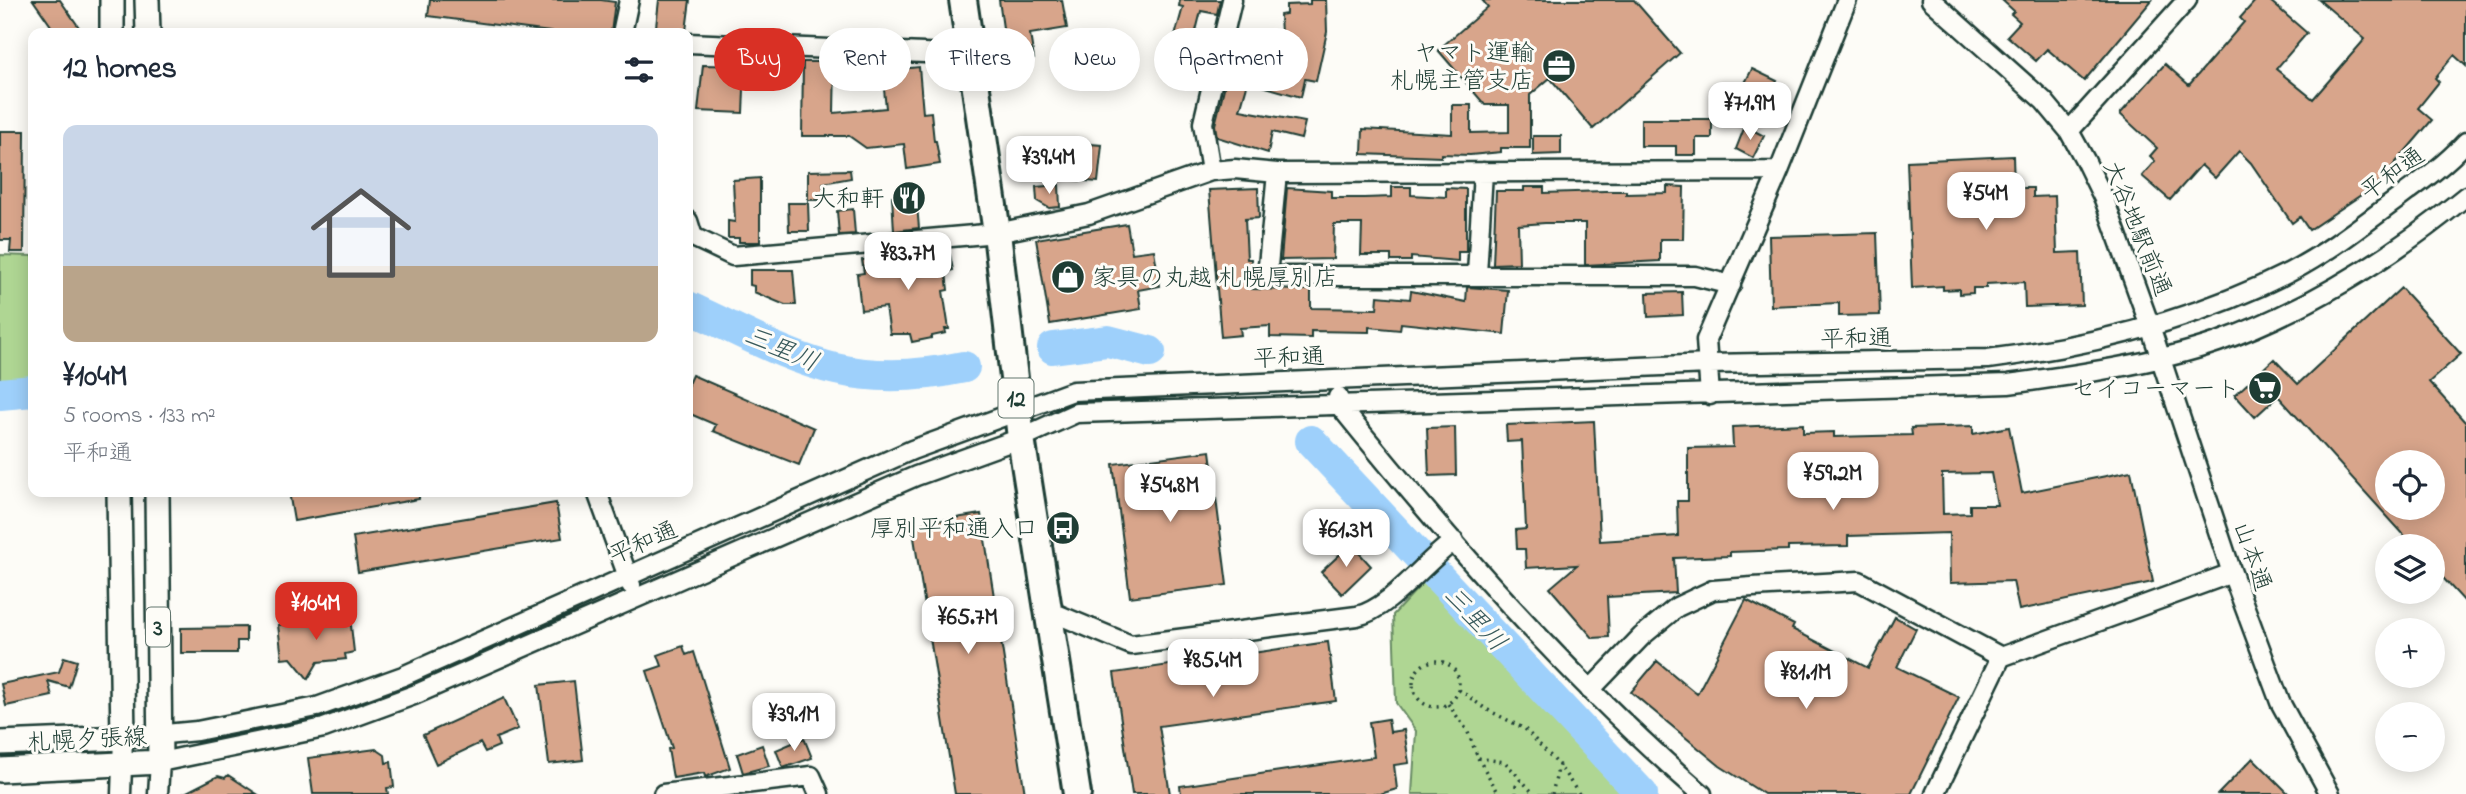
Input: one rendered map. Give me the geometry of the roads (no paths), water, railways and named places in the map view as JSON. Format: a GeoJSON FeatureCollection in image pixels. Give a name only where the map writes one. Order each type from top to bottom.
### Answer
{"type":"FeatureCollection","features":[{"type":"Feature","properties":{"kind":"highway","name":"12"},"geometry":{"type":"LineString","coordinates":[[963,0],[967,28]]}},
{"type":"Feature","properties":{"kind":"highway","name":"12"},"geometry":{"type":"LineString","coordinates":[[976,91],[997,233],[1019,425],[1077,794]]}},
{"type":"Feature","properties":{"kind":"main road"},"geometry":{"type":"LineString","coordinates":[[111,0],[112,28]]}},
{"type":"Feature","properties":{"kind":"main road"},"geometry":{"type":"LineString","coordinates":[[147,0],[148,28]]}},
{"type":"Feature","properties":{"kind":"main road","name":"札幌夕張線"},"geometry":{"type":"LineString","coordinates":[[0,743],[123,738],[119,497]]}},
{"type":"Feature","properties":{"kind":"main road","name":"札幌夕張線"},"geometry":{"type":"LineString","coordinates":[[0,770],[160,762],[156,497]]}},
{"type":"Feature","properties":{"kind":"street"},"geometry":{"type":"LineString","coordinates":[[623,28],[629,0]]}},
{"type":"Feature","properties":{"kind":"street"},"geometry":{"type":"LineString","coordinates":[[1211,171],[1203,123],[1232,0]]}},
{"type":"Feature","properties":{"kind":"street"},"geometry":{"type":"LineString","coordinates":[[1710,395],[1706,340],[1779,171],[1847,0]]}},
{"type":"Feature","properties":{"kind":"street","name":"大谷地駅前通"},"geometry":{"type":"LineString","coordinates":[[1931,0],[2035,93],[2069,131],[2104,199],[2150,326]]}},
{"type":"Feature","properties":{"kind":"street"},"geometry":{"type":"LineString","coordinates":[[2069,131],[2187,0]]}},
{"type":"Feature","properties":{"kind":"street"},"geometry":{"type":"LineString","coordinates":[[693,43],[925,53]]}},
{"type":"Feature","properties":{"kind":"street","name":"平和通"},"geometry":{"type":"LineString","coordinates":[[160,762],[324,728],[414,695],[916,475],[1019,425],[1073,391],[1709,364],[1988,359],[2026,354],[2150,326],[2240,295],[2329,249],[2446,163],[2466,142]]}},
{"type":"Feature","properties":{"kind":"street"},"geometry":{"type":"LineString","coordinates":[[693,237],[733,256],[997,233],[1088,214],[1211,171],[1235,169],[1277,173],[1779,171]]}},
{"type":"Feature","properties":{"kind":"street"},"geometry":{"type":"LineString","coordinates":[[1478,274],[1483,172]]}},
{"type":"Feature","properties":{"kind":"street"},"geometry":{"type":"LineString","coordinates":[[1277,173],[1267,276],[1695,276],[1731,285]]}},
{"type":"Feature","properties":{"kind":"street","name":"平和通"},"geometry":{"type":"LineString","coordinates":[[123,738],[197,731],[317,707],[403,676],[912,450],[1019,425],[1076,413],[2008,384],[2161,357],[2217,342],[2299,306],[2414,239],[2466,196]]}},
{"type":"Feature","properties":{"kind":"street","name":"山本通"},"geometry":{"type":"LineString","coordinates":[[2150,326],[2232,573],[2280,702],[2330,794]]}},
{"type":"Feature","properties":{"kind":"street"},"geometry":{"type":"LineString","coordinates":[[1337,380],[1339,405],[1454,541],[1590,690],[1702,794]]}},
{"type":"Feature","properties":{"kind":"street"},"geometry":{"type":"LineString","coordinates":[[599,497],[636,598]]}},
{"type":"Feature","properties":{"kind":"street"},"geometry":{"type":"LineString","coordinates":[[1047,610],[1131,645],[1372,613],[1437,553],[1454,541]]}},
{"type":"Feature","properties":{"kind":"street"},"geometry":{"type":"LineString","coordinates":[[1935,794],[2001,657],[2232,573]]}},
{"type":"Feature","properties":{"kind":"street"},"geometry":{"type":"LineString","coordinates":[[1590,690],[1642,636],[1677,607],[1713,590],[1859,581],[2001,657]]}},
{"type":"Feature","properties":{"kind":"street"},"geometry":{"type":"LineString","coordinates":[[121,794],[123,738]]}},
{"type":"Feature","properties":{"kind":"street"},"geometry":{"type":"LineString","coordinates":[[158,794],[160,762]]}},
{"type":"Feature","properties":{"kind":"street"},"geometry":{"type":"LineString","coordinates":[[663,794],[709,791],[811,776],[819,794]]}},
{"type":"Feature","properties":{"kind":"waterway","name":"三里川"},"geometry":{"type":"LineString","coordinates":[[693,309],[789,354],[851,372],[922,374],[964,367]]}},
{"type":"Feature","properties":{"kind":"waterway","name":"三里川"},"geometry":{"type":"LineString","coordinates":[[1053,348],[1108,341],[1150,352]]}},
{"type":"Feature","properties":{"kind":"waterway","name":"三里川"},"geometry":{"type":"LineString","coordinates":[[0,394],[28,391]]}},
{"type":"Feature","properties":{"kind":"waterway","name":"三里川"},"geometry":{"type":"LineString","coordinates":[[1311,441],[1642,794]]}},
{"type":"Feature","properties":{"kind":"place","name":"ヤマト運輸 札幌主管支店"},"geometry":{"type":"Point","coordinates":[1559,66]}},
{"type":"Feature","properties":{"kind":"place","name":"大和軒"},"geometry":{"type":"Point","coordinates":[909,198]}},
{"type":"Feature","properties":{"kind":"place","name":"家具の丸越 札幌厚別店"},"geometry":{"type":"Point","coordinates":[1068,277]}},
{"type":"Feature","properties":{"kind":"place","name":"セイコーマート"},"geometry":{"type":"Point","coordinates":[2265,388]}},
{"type":"Feature","properties":{"kind":"place","name":"厚別平和通入口"},"geometry":{"type":"Point","coordinates":[1063,528]}}]}
